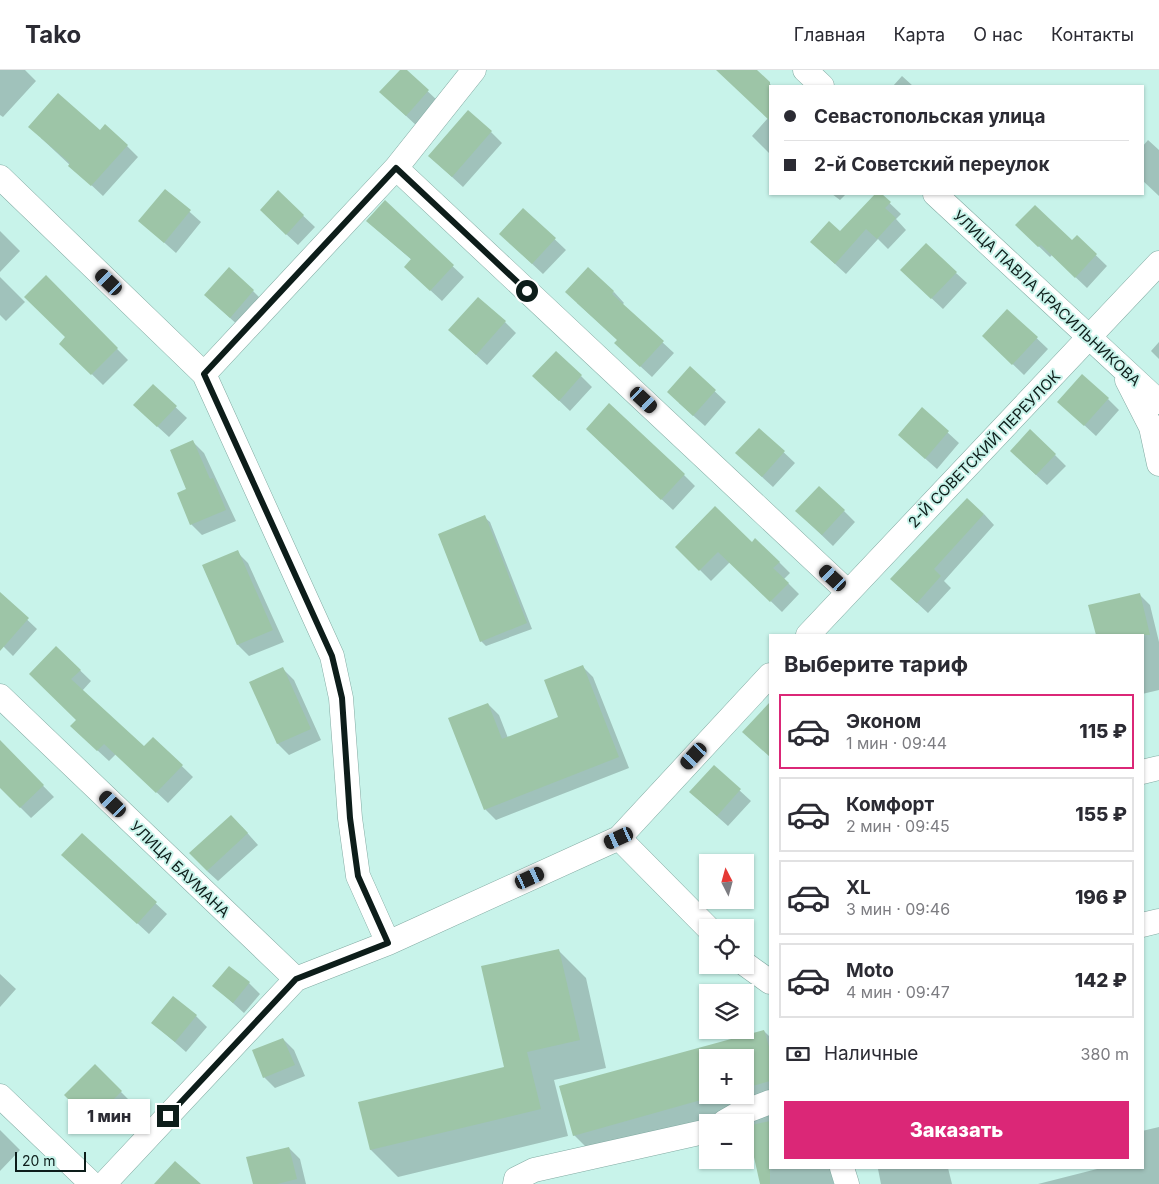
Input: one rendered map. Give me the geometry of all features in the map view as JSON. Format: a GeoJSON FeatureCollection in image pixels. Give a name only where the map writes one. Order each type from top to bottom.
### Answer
{"type":"FeatureCollection","features":[{"type":"Feature","properties":{"kind":"street"},"geometry":{"type":"LineString","coordinates":[[805,70],[821,85]]}},
{"type":"Feature","properties":{"kind":"street"},"geometry":{"type":"LineString","coordinates":[[204,374],[396,168],[466,73]]}},
{"type":"Feature","properties":{"kind":"street"},"geometry":{"type":"LineString","coordinates":[[396,168],[848,592]]}},
{"type":"Feature","properties":{"kind":"street"},"geometry":{"type":"LineString","coordinates":[[0,177],[204,374],[332,656],[342,698],[350,818],[358,876],[388,943]]}},
{"type":"Feature","properties":{"kind":"street","name":"УЛИЦА ПАВЛА КРАСИЛЬНИКОВА"},"geometry":{"type":"LineString","coordinates":[[936,195],[1159,402]]}},
{"type":"Feature","properties":{"kind":"street","name":"2-Й СОВЕТСКИЙ ПЕРЕУЛОК"},"geometry":{"type":"LineString","coordinates":[[809,634],[1159,263]]}},
{"type":"Feature","properties":{"kind":"street"},"geometry":{"type":"LineString","coordinates":[[1119,364],[1151,427],[1159,464]]}},
{"type":"Feature","properties":{"kind":"street"},"geometry":{"type":"LineString","coordinates":[[104,1184],[296,979],[388,943],[619,838],[769,676]]}},
{"type":"Feature","properties":{"kind":"street","name":"УЛИЦА БАУМАНА"},"geometry":{"type":"LineString","coordinates":[[0,696],[296,979]]}},
{"type":"Feature","properties":{"kind":"street"},"geometry":{"type":"LineString","coordinates":[[1144,772],[1159,768]]}},
{"type":"Feature","properties":{"kind":"street"},"geometry":{"type":"LineString","coordinates":[[619,838],[699,919]]}},
{"type":"Feature","properties":{"kind":"street"},"geometry":{"type":"LineString","coordinates":[[1144,925],[1159,921]]}},
{"type":"Feature","properties":{"kind":"street"},"geometry":{"type":"LineString","coordinates":[[754,970],[769,981]]}},
{"type":"Feature","properties":{"kind":"street"},"geometry":{"type":"LineString","coordinates":[[0,1096],[92,1184]]}},
{"type":"Feature","properties":{"kind":"street"},"geometry":{"type":"LineString","coordinates":[[739,1114],[769,1102]]}},
{"type":"Feature","properties":{"kind":"street"},"geometry":{"type":"LineString","coordinates":[[515,1184],[516,1179],[534,1170],[699,1133]]}},
{"type":"Feature","properties":{"kind":"street"},"geometry":{"type":"LineString","coordinates":[[842,1169],[846,1184]]}},
{"type":"Feature","properties":{"kind":"building"},"geometry":{"type":"Polygon","coordinates":[[[400,70],[407,70],[429,90],[406,116],[379,92],[400,70]]]}},
{"type":"Feature","properties":{"kind":"building"},"geometry":{"type":"Polygon","coordinates":[[[716,70],[757,70],[770,82],[769,120],[716,70]]]}},
{"type":"Feature","properties":{"kind":"building"},"geometry":{"type":"Polygon","coordinates":[[[58,93],[100,130],[105,124],[128,145],[91,186],[68,166],[70,163],[28,127],[58,93]]]}},
{"type":"Feature","properties":{"kind":"building"},"geometry":{"type":"Polygon","coordinates":[[[468,110],[492,131],[452,177],[428,156],[468,110]]]}},
{"type":"Feature","properties":{"kind":"building"},"geometry":{"type":"Polygon","coordinates":[[[165,189],[191,210],[164,243],[138,221],[165,189]]]}},
{"type":"Feature","properties":{"kind":"building"},"geometry":{"type":"Polygon","coordinates":[[[278,190],[304,215],[286,235],[260,210],[278,190]]]}},
{"type":"Feature","properties":{"kind":"building"},"geometry":{"type":"Polygon","coordinates":[[[874,195],[883,195],[891,202],[885,208],[896,218],[877,239],[866,229],[835,264],[810,242],[829,221],[840,231],[874,195]]]}},
{"type":"Feature","properties":{"kind":"building"},"geometry":{"type":"Polygon","coordinates":[[[385,200],[454,265],[430,291],[404,267],[411,259],[366,221],[385,200]]]}},
{"type":"Feature","properties":{"kind":"building"},"geometry":{"type":"Polygon","coordinates":[[[1035,205],[1072,240],[1077,235],[1097,254],[1075,278],[1041,245],[1038,247],[1015,225],[1035,205]]]}},
{"type":"Feature","properties":{"kind":"building"},"geometry":{"type":"Polygon","coordinates":[[[523,208],[556,238],[532,264],[499,234],[523,208]]]}},
{"type":"Feature","properties":{"kind":"building"},"geometry":{"type":"Polygon","coordinates":[[[926,243],[957,272],[931,299],[900,270],[926,243]]]}},
{"type":"Feature","properties":{"kind":"building"},"geometry":{"type":"Polygon","coordinates":[[[229,267],[254,290],[230,318],[204,295],[229,267]]]}},
{"type":"Feature","properties":{"kind":"building"},"geometry":{"type":"Polygon","coordinates":[[[588,267],[614,291],[612,294],[664,341],[640,367],[614,343],[617,340],[565,292],[588,267]]]}},
{"type":"Feature","properties":{"kind":"building"},"geometry":{"type":"Polygon","coordinates":[[[46,275],[118,348],[91,375],[59,344],[65,337],[24,297],[46,275]]]}},
{"type":"Feature","properties":{"kind":"building"},"geometry":{"type":"Polygon","coordinates":[[[478,297],[506,321],[476,355],[448,330],[478,297]]]}},
{"type":"Feature","properties":{"kind":"building"},"geometry":{"type":"Polygon","coordinates":[[[1007,309],[1038,337],[1012,365],[982,336],[1007,309]]]}},
{"type":"Feature","properties":{"kind":"building"},"geometry":{"type":"Polygon","coordinates":[[[556,351],[582,375],[559,401],[532,376],[556,351]]]}},
{"type":"Feature","properties":{"kind":"building"},"geometry":{"type":"Polygon","coordinates":[[[690,366],[716,390],[693,416],[667,392],[690,366]]]}},
{"type":"Feature","properties":{"kind":"building"},"geometry":{"type":"Polygon","coordinates":[[[1082,374],[1109,398],[1084,426],[1057,402],[1082,374]]]}},
{"type":"Feature","properties":{"kind":"building"},"geometry":{"type":"Polygon","coordinates":[[[153,384],[177,406],[157,427],[133,405],[153,384]]]}},
{"type":"Feature","properties":{"kind":"building"},"geometry":{"type":"Polygon","coordinates":[[[609,403],[685,474],[661,500],[586,429],[609,403]]]}},
{"type":"Feature","properties":{"kind":"building"},"geometry":{"type":"Polygon","coordinates":[[[922,407],[949,431],[925,459],[898,435],[922,407]]]}},
{"type":"Feature","properties":{"kind":"building"},"geometry":{"type":"Polygon","coordinates":[[[759,428],[785,451],[762,477],[735,453],[759,428]]]}},
{"type":"Feature","properties":{"kind":"building"},"geometry":{"type":"Polygon","coordinates":[[[1030,429],[1056,454],[1036,475],[1010,451],[1030,429]]]}},
{"type":"Feature","properties":{"kind":"building"},"geometry":{"type":"Polygon","coordinates":[[[193,440],[210,479],[213,478],[226,510],[190,525],[177,493],[186,489],[170,450],[193,440]]]}},
{"type":"Feature","properties":{"kind":"building"},"geometry":{"type":"Polygon","coordinates":[[[819,486],[845,510],[822,535],[795,511],[819,486]]]}},
{"type":"Feature","properties":{"kind":"building"},"geometry":{"type":"Polygon","coordinates":[[[967,498],[984,514],[934,569],[941,576],[917,603],[890,579],[967,498]]]}},
{"type":"Feature","properties":{"kind":"building"},"geometry":{"type":"Polygon","coordinates":[[[715,506],[752,542],[755,538],[780,562],[773,568],[789,583],[770,602],[718,552],[699,571],[675,547],[715,506]]]}},
{"type":"Feature","properties":{"kind":"building"},"geometry":{"type":"Polygon","coordinates":[[[485,515],[527,623],[480,642],[438,534],[485,515]]]}},
{"type":"Feature","properties":{"kind":"building"},"geometry":{"type":"Polygon","coordinates":[[[238,550],[273,630],[237,645],[202,565],[238,550]]]}},
{"type":"Feature","properties":{"kind":"building"},"geometry":{"type":"Polygon","coordinates":[[[0,592],[29,618],[0,651],[0,592]]]}},
{"type":"Feature","properties":{"kind":"building"},"geometry":{"type":"Polygon","coordinates":[[[1140,593],[1150,635],[1096,634],[1088,605],[1140,593]]]}},
{"type":"Feature","properties":{"kind":"building"},"geometry":{"type":"Polygon","coordinates":[[[56,646],[81,670],[71,679],[144,746],[153,737],[183,765],[156,793],[104,744],[97,751],[70,726],[76,720],[29,674],[56,646]]]}},
{"type":"Feature","properties":{"kind":"building"},"geometry":{"type":"Polygon","coordinates":[[[583,665],[619,757],[484,810],[448,718],[488,703],[502,739],[558,717],[544,680],[583,665]]]}},
{"type":"Feature","properties":{"kind":"building"},"geometry":{"type":"Polygon","coordinates":[[[283,667],[311,729],[277,744],[249,682],[283,667]]]}},
{"type":"Feature","properties":{"kind":"building"},"geometry":{"type":"Polygon","coordinates":[[[769,703],[769,756],[742,732],[769,703]]]}},
{"type":"Feature","properties":{"kind":"building"},"geometry":{"type":"Polygon","coordinates":[[[0,740],[44,785],[20,808],[0,788],[0,740]]]}},
{"type":"Feature","properties":{"kind":"building"},"geometry":{"type":"Polygon","coordinates":[[[714,765],[741,789],[717,816],[689,792],[714,765]]]}},
{"type":"Feature","properties":{"kind":"building"},"geometry":{"type":"Polygon","coordinates":[[[231,815],[248,833],[207,871],[189,853],[231,815]]]}},
{"type":"Feature","properties":{"kind":"building"},"geometry":{"type":"Polygon","coordinates":[[[82,833],[157,902],[137,924],[61,855],[82,833]]]}},
{"type":"Feature","properties":{"kind":"building"},"geometry":{"type":"Polygon","coordinates":[[[559,949],[580,1040],[527,1052],[541,1109],[370,1150],[358,1102],[504,1067],[481,966],[559,949]]]}},
{"type":"Feature","properties":{"kind":"building"},"geometry":{"type":"Polygon","coordinates":[[[229,966],[250,982],[233,1003],[212,986],[229,966]]]}},
{"type":"Feature","properties":{"kind":"building"},"geometry":{"type":"Polygon","coordinates":[[[173,996],[197,1015],[175,1042],[151,1023],[173,996]]]}},
{"type":"Feature","properties":{"kind":"building"},"geometry":{"type":"Polygon","coordinates":[[[764,1030],[769,1047],[769,1081],[754,1085],[754,1049],[699,1049],[699,1101],[573,1136],[559,1086],[731,1039],[754,1039],[754,1033],[764,1030]]]}},
{"type":"Feature","properties":{"kind":"building"},"geometry":{"type":"Polygon","coordinates":[[[283,1038],[295,1065],[263,1078],[252,1050],[283,1038]]]}},
{"type":"Feature","properties":{"kind":"building"},"geometry":{"type":"Polygon","coordinates":[[[95,1064],[122,1091],[91,1122],[64,1095],[95,1064]]]}},
{"type":"Feature","properties":{"kind":"building"},"geometry":{"type":"Polygon","coordinates":[[[769,1121],[770,1184],[760,1184],[754,1157],[754,1124],[769,1121]]]}},
{"type":"Feature","properties":{"kind":"building"},"geometry":{"type":"Polygon","coordinates":[[[289,1147],[297,1179],[277,1184],[253,1184],[246,1157],[289,1147]]]}},
{"type":"Feature","properties":{"kind":"building"},"geometry":{"type":"Polygon","coordinates":[[[175,1161],[201,1184],[154,1184],[175,1161]]]}},
{"type":"Feature","properties":{"kind":"route"},"geometry":{"type":"LineString","coordinates":[[168,1116],[296,979],[388,943],[369,905],[358,876],[350,818],[342,698],[332,656],[204,374],[396,168],[527,291]]}}]}
